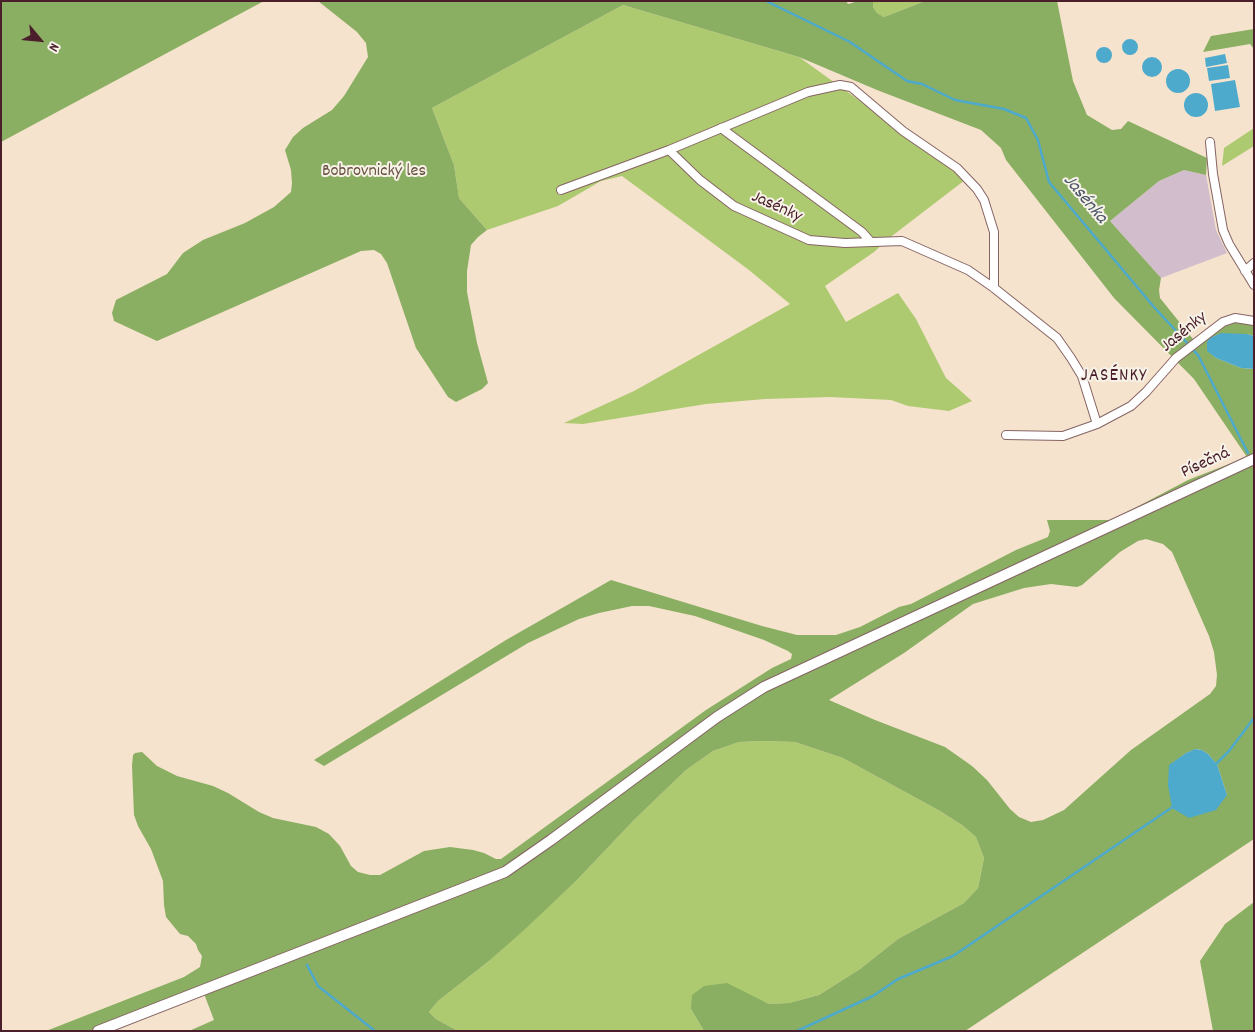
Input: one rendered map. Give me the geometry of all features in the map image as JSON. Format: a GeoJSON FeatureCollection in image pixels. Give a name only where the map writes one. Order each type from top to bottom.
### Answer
{"type":"FeatureCollection","features":[{"type":"Feature","properties":{"kind":"street"},"geometry":{"type":"LineString","coordinates":[[561,190],[669,150],[808,92],[840,85],[851,87],[903,131],[957,168],[977,189],[984,200],[994,232],[994,288]]}},
{"type":"Feature","properties":{"kind":"street"},"geometry":{"type":"LineString","coordinates":[[721,128],[862,232],[870,241]]}},
{"type":"Feature","properties":{"kind":"street"},"geometry":{"type":"LineString","coordinates":[[1210,142],[1213,174],[1223,230],[1229,244],[1254,285]]}},
{"type":"Feature","properties":{"kind":"street","name":"Jasénky"},"geometry":{"type":"LineString","coordinates":[[669,150],[700,180],[734,206],[809,240],[845,243],[902,241],[968,270],[1049,331],[1063,345],[1082,376],[1097,424]]}},
{"type":"Feature","properties":{"kind":"street"},"geometry":{"type":"LineString","coordinates":[[1245,271],[1254,262]]}},
{"type":"Feature","properties":{"kind":"street","name":"Jasénky"},"geometry":{"type":"LineString","coordinates":[[1006,435],[1063,436],[1097,424],[1131,406],[1176,358],[1223,322],[1235,318],[1254,321]]}},
{"type":"Feature","properties":{"kind":"street","name":"Písečná"},"geometry":{"type":"LineString","coordinates":[[98,1031],[505,872],[552,840],[717,717],[754,692],[1254,459]]}},
{"type":"Feature","properties":{"kind":"shaded area"},"geometry":{"type":"Polygon","coordinates":[[[1184,170],[1206,175],[1216,230],[1227,253],[1161,278],[1110,221],[1159,181],[1184,170]]]}},
{"type":"Feature","properties":{"kind":"green space"},"geometry":{"type":"Polygon","coordinates":[[[1,1],[264,1],[1,142],[1,1]]]}},
{"type":"Feature","properties":{"kind":"green space","name":"Bobrovnický les"},"geometry":{"type":"Polygon","coordinates":[[[318,1],[846,1],[848,4],[873,1],[873,7],[877,13],[884,17],[925,1],[1057,1],[1073,81],[1087,115],[1112,130],[1121,129],[1128,121],[1207,158],[1206,175],[1184,170],[1159,181],[1110,221],[1161,278],[1160,298],[1193,339],[1239,321],[1254,326],[1254,336],[1247,334],[1207,342],[1207,350],[1216,358],[1241,368],[1254,369],[1254,839],[965,1031],[704,1031],[691,1009],[692,995],[704,986],[727,983],[769,1004],[789,1003],[819,995],[860,969],[898,939],[964,903],[978,888],[984,858],[976,837],[962,825],[843,758],[795,742],[739,742],[713,751],[686,770],[634,820],[577,880],[524,930],[489,961],[438,1001],[429,1012],[436,1019],[458,1031],[189,1031],[214,1020],[203,991],[98,1031],[46,1031],[184,977],[200,967],[202,956],[196,944],[188,936],[180,934],[166,917],[163,881],[151,849],[134,815],[132,766],[135,753],[142,752],[157,766],[177,776],[213,786],[273,818],[316,827],[329,834],[340,846],[351,866],[358,872],[380,875],[424,851],[450,847],[473,850],[496,859],[501,859],[706,710],[772,668],[791,659],[792,654],[764,640],[695,616],[649,606],[632,606],[599,613],[579,619],[528,643],[324,766],[314,760],[506,640],[611,580],[797,635],[836,635],[860,627],[899,607],[911,604],[1016,550],[1048,537],[1050,531],[1047,520],[1112,520],[1188,480],[1247,457],[1194,379],[1114,298],[1006,160],[1001,148],[981,130],[877,90],[799,57],[623,5],[432,108],[454,165],[459,198],[487,230],[471,245],[467,271],[467,292],[477,343],[488,383],[482,389],[456,402],[448,397],[416,348],[387,263],[381,254],[374,250],[361,251],[157,341],[114,321],[112,313],[116,300],[167,274],[183,253],[203,240],[245,223],[274,207],[291,192],[291,170],[285,150],[293,137],[303,128],[332,110],[344,96],[368,57],[366,43],[357,32],[318,1]],[[1146,539],[1138,541],[1120,552],[1082,585],[1077,587],[1051,584],[1024,588],[973,604],[904,653],[829,700],[945,747],[972,766],[987,780],[1010,809],[1019,817],[1031,822],[1043,820],[1064,810],[1131,750],[1210,694],[1216,686],[1217,675],[1214,652],[1209,636],[1172,552],[1163,544],[1146,539]],[[1196,749],[1186,753],[1169,766],[1227,795],[1217,764],[1208,754],[1196,749]]]}},
{"type":"Feature","properties":{"kind":"green space"},"geometry":{"type":"Polygon","coordinates":[[[873,1],[925,1],[884,17],[877,13],[873,7],[873,1]]]}},
{"type":"Feature","properties":{"kind":"green space"},"geometry":{"type":"Polygon","coordinates":[[[623,5],[799,57],[956,170],[965,180],[888,239],[874,252],[825,286],[846,322],[898,293],[916,319],[946,378],[972,401],[949,411],[908,406],[891,400],[830,397],[765,399],[706,404],[583,424],[564,423],[634,391],[790,304],[749,270],[622,176],[601,181],[558,206],[487,230],[459,198],[454,165],[432,108],[623,5]]]}},
{"type":"Feature","properties":{"kind":"green space"},"geometry":{"type":"Polygon","coordinates":[[[1254,29],[1254,49],[1250,44],[1203,52],[1211,36],[1254,29]]]}},
{"type":"Feature","properties":{"kind":"green space"},"geometry":{"type":"Polygon","coordinates":[[[1254,128],[1254,146],[1222,166],[1224,148],[1254,128]]]}},
{"type":"Feature","properties":{"kind":"green space"},"geometry":{"type":"Polygon","coordinates":[[[739,742],[795,742],[843,758],[962,825],[976,837],[984,858],[978,888],[964,903],[898,939],[860,969],[819,995],[789,1003],[769,1004],[753,997],[691,1009],[704,1031],[458,1031],[436,1019],[429,1012],[438,1001],[489,961],[577,880],[634,820],[686,770],[713,751],[739,742]]]}},
{"type":"Feature","properties":{"kind":"green space"},"geometry":{"type":"Polygon","coordinates":[[[1254,902],[1254,1031],[1213,1031],[1200,961],[1225,924],[1254,902]]]}},
{"type":"Feature","properties":{"kind":"water"},"geometry":{"type":"Polygon","coordinates":[[[1130,39],[1136,41],[1138,47],[1136,53],[1130,55],[1124,53],[1122,47],[1124,41],[1130,39]]]}},
{"type":"Feature","properties":{"kind":"water"},"geometry":{"type":"Polygon","coordinates":[[[1104,47],[1110,49],[1112,55],[1110,61],[1104,63],[1098,61],[1096,55],[1098,49],[1104,47]]]}},
{"type":"Feature","properties":{"kind":"water"},"geometry":{"type":"Polygon","coordinates":[[[1225,54],[1227,63],[1206,67],[1205,58],[1225,54]]]}},
{"type":"Feature","properties":{"kind":"water"},"geometry":{"type":"Polygon","coordinates":[[[1152,57],[1159,60],[1162,67],[1159,74],[1152,77],[1145,74],[1142,67],[1145,60],[1152,57]]]}},
{"type":"Feature","properties":{"kind":"water"},"geometry":{"type":"Polygon","coordinates":[[[1228,65],[1230,78],[1209,81],[1207,68],[1228,65]]]}},
{"type":"Feature","properties":{"kind":"water"},"geometry":{"type":"Polygon","coordinates":[[[1178,69],[1187,72],[1190,81],[1187,90],[1178,93],[1169,90],[1166,81],[1169,72],[1178,69]]]}},
{"type":"Feature","properties":{"kind":"water"},"geometry":{"type":"Polygon","coordinates":[[[1235,80],[1240,107],[1215,111],[1211,84],[1235,80]]]}},
{"type":"Feature","properties":{"kind":"water"},"geometry":{"type":"Polygon","coordinates":[[[1196,93],[1205,96],[1208,105],[1205,114],[1196,117],[1187,114],[1184,105],[1187,96],[1196,93]]]}},
{"type":"Feature","properties":{"kind":"water"},"geometry":{"type":"Polygon","coordinates":[[[1221,333],[1254,336],[1254,369],[1241,368],[1216,358],[1207,351],[1207,342],[1210,338],[1221,333]]]}},
{"type":"Feature","properties":{"kind":"water"},"geometry":{"type":"Polygon","coordinates":[[[1195,749],[1202,750],[1208,754],[1217,764],[1227,795],[1216,810],[1189,818],[1172,808],[1168,785],[1169,765],[1195,749]]]}},
{"type":"Feature","properties":{"kind":"waterway","name":"Jasénka"},"geometry":{"type":"LineString","coordinates":[[766,1],[850,42],[907,81],[922,84],[955,100],[1004,109],[1026,118],[1038,140],[1049,182],[1154,307],[1189,345]]}},
{"type":"Feature","properties":{"kind":"waterway","name":"Jasénka"},"geometry":{"type":"LineString","coordinates":[[1192,349],[1198,355],[1248,453]]}},
{"type":"Feature","properties":{"kind":"waterway"},"geometry":{"type":"LineString","coordinates":[[1215,765],[1229,751],[1254,718]]}},
{"type":"Feature","properties":{"kind":"waterway"},"geometry":{"type":"LineString","coordinates":[[797,1031],[873,996],[898,979],[953,956],[1174,806]]}},
{"type":"Feature","properties":{"kind":"waterway"},"geometry":{"type":"LineString","coordinates":[[307,965],[318,986],[375,1031]]}},
{"type":"Feature","properties":{"kind":"district","name":"JASÉNKY"},"geometry":{"type":"Point","coordinates":[1114,377]}}]}
